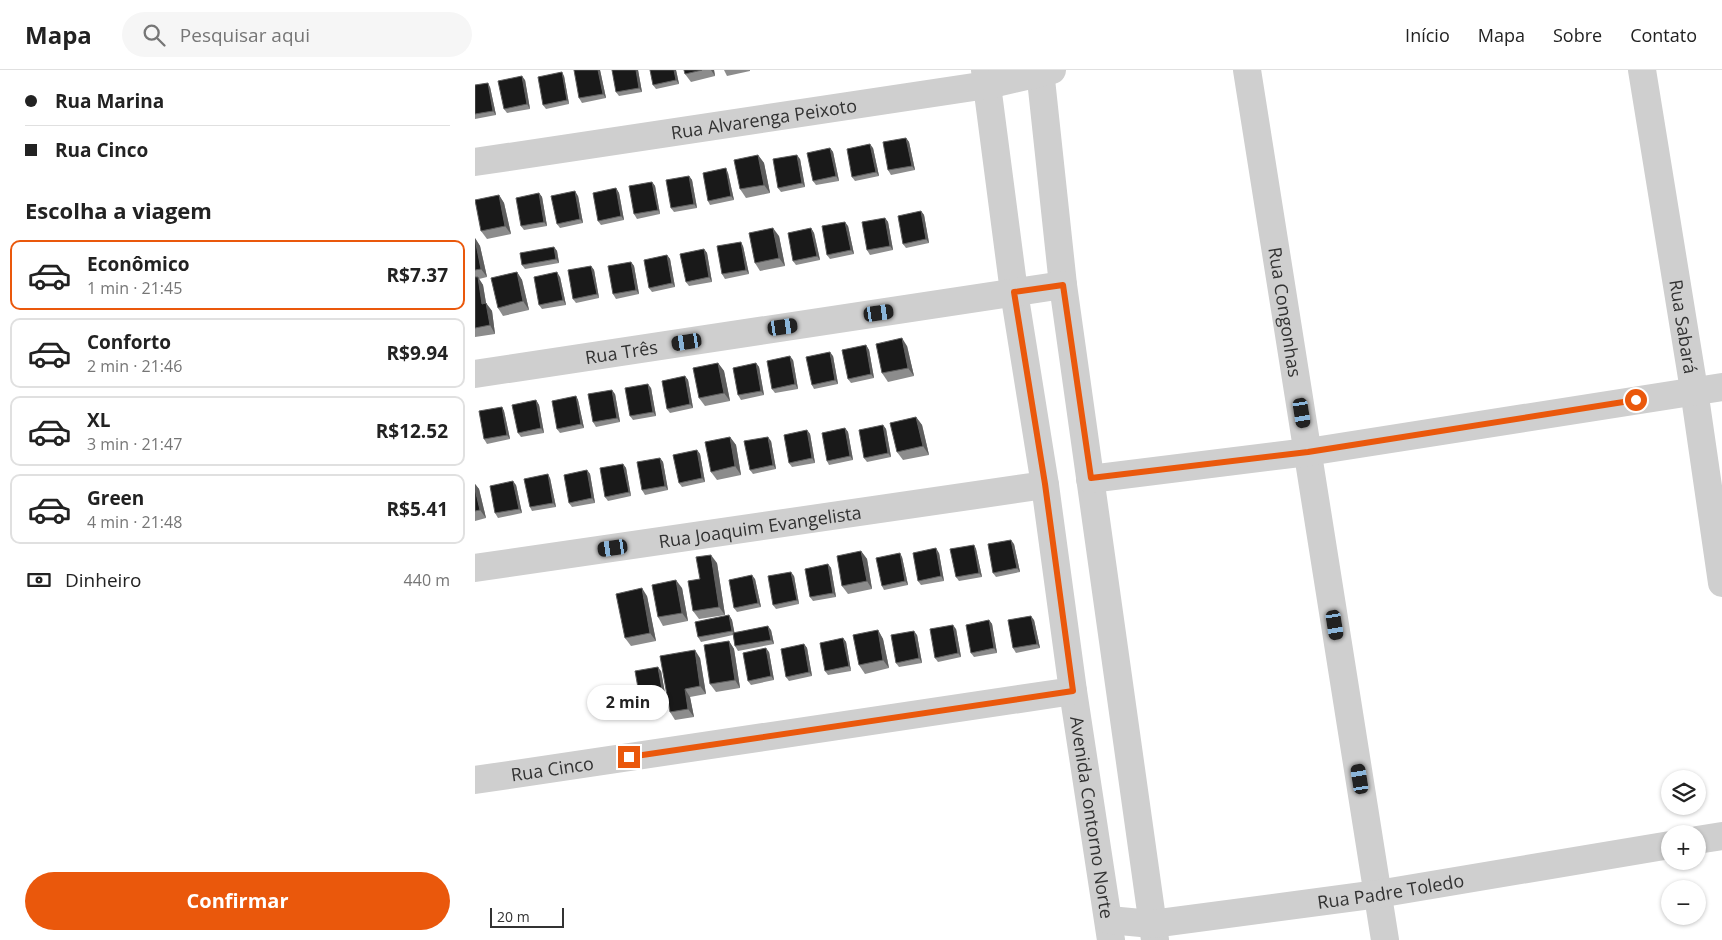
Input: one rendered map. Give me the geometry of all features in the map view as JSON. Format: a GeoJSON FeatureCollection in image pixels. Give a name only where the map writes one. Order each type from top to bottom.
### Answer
{"type":"FeatureCollection","features":[{"type":"Feature","properties":{"kind":"street","name":"Rua Congonhas"},"geometry":{"type":"LineString","coordinates":[[1247,70],[1385,940]]}},
{"type":"Feature","properties":{"kind":"street","name":"Rua Sabará"},"geometry":{"type":"LineString","coordinates":[[1642,70],[1694,390],[1722,583]]}},
{"type":"Feature","properties":{"kind":"street"},"geometry":{"type":"LineString","coordinates":[[1044,71],[1063,285],[1153,932]]}},
{"type":"Feature","properties":{"kind":"street","name":"Rua Alvarenga Peixoto"},"geometry":{"type":"LineString","coordinates":[[475,162],[986,78],[1044,71]]}},
{"type":"Feature","properties":{"kind":"street","name":"Avenida Contorno Norte"},"geometry":{"type":"LineString","coordinates":[[986,78],[1014,292],[1045,484],[1073,691],[1110,930]]}},
{"type":"Feature","properties":{"kind":"street","name":"Rua Três"},"geometry":{"type":"LineString","coordinates":[[475,374],[1063,285]]}},
{"type":"Feature","properties":{"kind":"street"},"geometry":{"type":"LineString","coordinates":[[1091,478],[1308,452],[1722,387]]}},
{"type":"Feature","properties":{"kind":"street","name":"Rua Joaquim Evangelista"},"geometry":{"type":"LineString","coordinates":[[475,568],[1045,484]]}},
{"type":"Feature","properties":{"kind":"street","name":"Rua Cinco"},"geometry":{"type":"LineString","coordinates":[[475,780],[1073,691]]}},
{"type":"Feature","properties":{"kind":"street"},"geometry":{"type":"LineString","coordinates":[[1706,839],[1722,836]]}},
{"type":"Feature","properties":{"kind":"street","name":"Rua Padre Toledo"},"geometry":{"type":"LineString","coordinates":[[1110,930],[1153,932],[1661,847]]}},
{"type":"Feature","properties":{"kind":"building"},"geometry":{"type":"Polygon","coordinates":[[[574,70],[598,70],[603,94],[579,98],[574,70]]]}},
{"type":"Feature","properties":{"kind":"building"},"geometry":{"type":"Polygon","coordinates":[[[612,70],[636,70],[639,88],[616,92],[612,70]]]}},
{"type":"Feature","properties":{"kind":"building"},"geometry":{"type":"Polygon","coordinates":[[[650,70],[674,70],[676,80],[653,85],[650,70]]]}},
{"type":"Feature","properties":{"kind":"building"},"geometry":{"type":"Polygon","coordinates":[[[684,70],[702,70],[685,74],[684,70]]]}},
{"type":"Feature","properties":{"kind":"building"},"geometry":{"type":"Polygon","coordinates":[[[562,72],[567,100],[543,105],[538,77],[562,72]]]}},
{"type":"Feature","properties":{"kind":"building"},"geometry":{"type":"Polygon","coordinates":[[[522,76],[527,104],[504,109],[498,81],[522,76]]]}},
{"type":"Feature","properties":{"kind":"building"},"geometry":{"type":"Polygon","coordinates":[[[488,83],[493,111],[475,114],[475,85],[488,83]]]}},
{"type":"Feature","properties":{"kind":"building"},"geometry":{"type":"Polygon","coordinates":[[[906,138],[912,166],[888,170],[883,142],[906,138]]]}},
{"type":"Feature","properties":{"kind":"building"},"geometry":{"type":"Polygon","coordinates":[[[870,144],[876,172],[852,177],[847,149],[870,144]]]}},
{"type":"Feature","properties":{"kind":"building"},"geometry":{"type":"Polygon","coordinates":[[[830,148],[836,176],[813,181],[807,153],[830,148]]]}},
{"type":"Feature","properties":{"kind":"building"},"geometry":{"type":"Polygon","coordinates":[[[758,155],[764,185],[740,189],[734,160],[758,155]]]}},
{"type":"Feature","properties":{"kind":"building"},"geometry":{"type":"Polygon","coordinates":[[[797,155],[802,183],[778,188],[773,159],[797,155]]]}},
{"type":"Feature","properties":{"kind":"building"},"geometry":{"type":"Polygon","coordinates":[[[726,168],[731,196],[708,201],[703,173],[726,168]]]}},
{"type":"Feature","properties":{"kind":"building"},"geometry":{"type":"Polygon","coordinates":[[[689,176],[694,204],[671,208],[666,180],[689,176]]]}},
{"type":"Feature","properties":{"kind":"building"},"geometry":{"type":"Polygon","coordinates":[[[652,182],[658,210],[634,214],[629,186],[652,182]]]}},
{"type":"Feature","properties":{"kind":"building"},"geometry":{"type":"Polygon","coordinates":[[[616,188],[621,216],[598,221],[593,193],[616,188]]]}},
{"type":"Feature","properties":{"kind":"building"},"geometry":{"type":"Polygon","coordinates":[[[575,191],[580,219],[557,224],[551,196],[575,191]]]}},
{"type":"Feature","properties":{"kind":"building"},"geometry":{"type":"Polygon","coordinates":[[[539,193],[544,222],[521,226],[516,198],[539,193]]]}},
{"type":"Feature","properties":{"kind":"building"},"geometry":{"type":"Polygon","coordinates":[[[499,195],[505,226],[481,231],[475,200],[499,195]]]}},
{"type":"Feature","properties":{"kind":"building"},"geometry":{"type":"Polygon","coordinates":[[[921,211],[926,239],[903,244],[898,216],[921,211]]]}},
{"type":"Feature","properties":{"kind":"building"},"geometry":{"type":"Polygon","coordinates":[[[885,218],[890,246],[867,250],[862,222],[885,218]]]}},
{"type":"Feature","properties":{"kind":"building"},"geometry":{"type":"Polygon","coordinates":[[[845,222],[851,250],[827,255],[822,226],[845,222]]]}},
{"type":"Feature","properties":{"kind":"building"},"geometry":{"type":"Polygon","coordinates":[[[773,228],[779,258],[755,263],[749,233],[773,228]]]}},
{"type":"Feature","properties":{"kind":"building"},"geometry":{"type":"Polygon","coordinates":[[[811,228],[817,256],[793,261],[788,233],[811,228]]]}},
{"type":"Feature","properties":{"kind":"building"},"geometry":{"type":"Polygon","coordinates":[[[475,239],[481,269],[475,270],[475,239]]]}},
{"type":"Feature","properties":{"kind":"building"},"geometry":{"type":"Polygon","coordinates":[[[741,242],[746,270],[722,274],[717,246],[741,242]]]}},
{"type":"Feature","properties":{"kind":"building"},"geometry":{"type":"Polygon","coordinates":[[[554,247],[556,259],[522,265],[520,253],[554,247]]]}},
{"type":"Feature","properties":{"kind":"building"},"geometry":{"type":"Polygon","coordinates":[[[704,249],[709,277],[686,282],[680,254],[704,249]]]}},
{"type":"Feature","properties":{"kind":"building"},"geometry":{"type":"Polygon","coordinates":[[[667,255],[672,283],[649,288],[644,260],[667,255]]]}},
{"type":"Feature","properties":{"kind":"building"},"geometry":{"type":"Polygon","coordinates":[[[631,262],[636,290],[613,294],[608,266],[631,262]]]}},
{"type":"Feature","properties":{"kind":"building"},"geometry":{"type":"Polygon","coordinates":[[[591,266],[597,294],[573,299],[568,270],[591,266]]]}},
{"type":"Feature","properties":{"kind":"building"},"geometry":{"type":"Polygon","coordinates":[[[517,272],[523,301],[498,308],[491,278],[517,272]]]}},
{"type":"Feature","properties":{"kind":"building"},"geometry":{"type":"Polygon","coordinates":[[[557,272],[563,300],[539,305],[534,277],[557,272]]]}},
{"type":"Feature","properties":{"kind":"building"},"geometry":{"type":"Polygon","coordinates":[[[475,277],[478,277],[482,304],[486,303],[490,325],[475,328],[475,277]]]}},
{"type":"Feature","properties":{"kind":"building"},"geometry":{"type":"Polygon","coordinates":[[[902,338],[908,368],[882,373],[876,344],[902,338]]]}},
{"type":"Feature","properties":{"kind":"building"},"geometry":{"type":"Polygon","coordinates":[[[866,345],[871,374],[848,379],[842,350],[866,345]]]}},
{"type":"Feature","properties":{"kind":"building"},"geometry":{"type":"Polygon","coordinates":[[[830,352],[835,380],[812,385],[806,357],[830,352]]]}},
{"type":"Feature","properties":{"kind":"building"},"geometry":{"type":"Polygon","coordinates":[[[790,356],[795,384],[772,389],[767,361],[790,356]]]}},
{"type":"Feature","properties":{"kind":"building"},"geometry":{"type":"Polygon","coordinates":[[[718,363],[724,393],[699,398],[693,368],[718,363]]]}},
{"type":"Feature","properties":{"kind":"building"},"geometry":{"type":"Polygon","coordinates":[[[756,363],[761,391],[738,395],[733,368],[756,363]]]}},
{"type":"Feature","properties":{"kind":"building"},"geometry":{"type":"Polygon","coordinates":[[[685,376],[690,404],[667,409],[662,381],[685,376]]]}},
{"type":"Feature","properties":{"kind":"building"},"geometry":{"type":"Polygon","coordinates":[[[648,384],[653,412],[630,416],[625,388],[648,384]]]}},
{"type":"Feature","properties":{"kind":"building"},"geometry":{"type":"Polygon","coordinates":[[[612,390],[617,418],[593,422],[588,394],[612,390]]]}},
{"type":"Feature","properties":{"kind":"building"},"geometry":{"type":"Polygon","coordinates":[[[576,396],[581,424],[557,429],[552,401],[576,396]]]}},
{"type":"Feature","properties":{"kind":"building"},"geometry":{"type":"Polygon","coordinates":[[[536,400],[541,428],[518,433],[512,405],[536,400]]]}},
{"type":"Feature","properties":{"kind":"building"},"geometry":{"type":"Polygon","coordinates":[[[502,407],[507,435],[484,439],[479,411],[502,407]]]}},
{"type":"Feature","properties":{"kind":"building"},"geometry":{"type":"Polygon","coordinates":[[[916,417],[923,446],[897,452],[890,423],[916,417]]]}},
{"type":"Feature","properties":{"kind":"building"},"geometry":{"type":"Polygon","coordinates":[[[883,425],[888,453],[864,458],[859,430],[883,425]]]}},
{"type":"Feature","properties":{"kind":"building"},"geometry":{"type":"Polygon","coordinates":[[[845,428],[850,456],[827,461],[822,433],[845,428]]]}},
{"type":"Feature","properties":{"kind":"building"},"geometry":{"type":"Polygon","coordinates":[[[807,430],[812,458],[789,463],[784,435],[807,430]]]}},
{"type":"Feature","properties":{"kind":"building"},"geometry":{"type":"Polygon","coordinates":[[[730,437],[735,466],[711,472],[705,442],[730,437]]]}},
{"type":"Feature","properties":{"kind":"building"},"geometry":{"type":"Polygon","coordinates":[[[768,437],[773,465],[750,470],[744,441],[768,437]]]}},
{"type":"Feature","properties":{"kind":"building"},"geometry":{"type":"Polygon","coordinates":[[[697,450],[702,478],[679,483],[673,455],[697,450]]]}},
{"type":"Feature","properties":{"kind":"building"},"geometry":{"type":"Polygon","coordinates":[[[660,458],[665,486],[642,490],[637,462],[660,458]]]}},
{"type":"Feature","properties":{"kind":"building"},"geometry":{"type":"Polygon","coordinates":[[[623,464],[629,492],[605,497],[600,468],[623,464]]]}},
{"type":"Feature","properties":{"kind":"building"},"geometry":{"type":"Polygon","coordinates":[[[587,470],[592,498],[569,503],[564,475],[587,470]]]}},
{"type":"Feature","properties":{"kind":"building"},"geometry":{"type":"Polygon","coordinates":[[[548,474],[553,503],[530,507],[524,479],[548,474]]]}},
{"type":"Feature","properties":{"kind":"building"},"geometry":{"type":"Polygon","coordinates":[[[513,481],[519,509],[495,513],[490,486],[513,481]]]}},
{"type":"Feature","properties":{"kind":"building"},"geometry":{"type":"Polygon","coordinates":[[[475,489],[480,510],[475,511],[475,489]]]}},
{"type":"Feature","properties":{"kind":"building"},"geometry":{"type":"Polygon","coordinates":[[[1011,540],[1017,568],[993,573],[988,544],[1011,540]]]}},
{"type":"Feature","properties":{"kind":"building"},"geometry":{"type":"Polygon","coordinates":[[[974,545],[979,573],[956,577],[950,549],[974,545]]]}},
{"type":"Feature","properties":{"kind":"building"},"geometry":{"type":"Polygon","coordinates":[[[936,548],[941,576],[918,581],[913,553],[936,548]]]}},
{"type":"Feature","properties":{"kind":"building"},"geometry":{"type":"Polygon","coordinates":[[[861,551],[867,581],[842,586],[837,556],[861,551]]]}},
{"type":"Feature","properties":{"kind":"building"},"geometry":{"type":"Polygon","coordinates":[[[900,553],[905,581],[882,586],[876,558],[900,553]]]}},
{"type":"Feature","properties":{"kind":"building"},"geometry":{"type":"Polygon","coordinates":[[[711,555],[719,607],[693,611],[688,581],[700,579],[696,557],[711,555]]]}},
{"type":"Feature","properties":{"kind":"building"},"geometry":{"type":"Polygon","coordinates":[[[828,564],[833,593],[810,597],[805,569],[828,564]]]}},
{"type":"Feature","properties":{"kind":"building"},"geometry":{"type":"Polygon","coordinates":[[[791,572],[797,600],[773,605],[768,576],[791,572]]]}},
{"type":"Feature","properties":{"kind":"building"},"geometry":{"type":"Polygon","coordinates":[[[752,575],[758,603],[734,608],[729,580],[752,575]]]}},
{"type":"Feature","properties":{"kind":"building"},"geometry":{"type":"Polygon","coordinates":[[[676,580],[682,613],[658,617],[652,585],[676,580]]]}},
{"type":"Feature","properties":{"kind":"building"},"geometry":{"type":"Polygon","coordinates":[[[642,588],[650,633],[625,638],[616,594],[642,588]]]}},
{"type":"Feature","properties":{"kind":"building"},"geometry":{"type":"Polygon","coordinates":[[[729,615],[732,631],[698,637],[695,622],[729,615]]]}},
{"type":"Feature","properties":{"kind":"building"},"geometry":{"type":"Polygon","coordinates":[[[1031,616],[1037,644],[1013,648],[1008,620],[1031,616]]]}},
{"type":"Feature","properties":{"kind":"building"},"geometry":{"type":"Polygon","coordinates":[[[989,620],[994,648],[971,653],[966,625],[989,620]]]}},
{"type":"Feature","properties":{"kind":"building"},"geometry":{"type":"Polygon","coordinates":[[[953,625],[958,653],[935,658],[930,629],[953,625]]]}},
{"type":"Feature","properties":{"kind":"building"},"geometry":{"type":"Polygon","coordinates":[[[768,626],[771,640],[735,646],[733,633],[768,626]]]}},
{"type":"Feature","properties":{"kind":"building"},"geometry":{"type":"Polygon","coordinates":[[[878,630],[883,660],[859,665],[853,635],[878,630]]]}},
{"type":"Feature","properties":{"kind":"building"},"geometry":{"type":"Polygon","coordinates":[[[914,631],[919,658],[896,663],[891,635],[914,631]]]}},
{"type":"Feature","properties":{"kind":"building"},"geometry":{"type":"Polygon","coordinates":[[[843,638],[849,666],[825,671],[820,643],[843,638]]]}},
{"type":"Feature","properties":{"kind":"building"},"geometry":{"type":"Polygon","coordinates":[[[729,641],[735,680],[710,684],[704,645],[729,641]]]}},
{"type":"Feature","properties":{"kind":"building"},"geometry":{"type":"Polygon","coordinates":[[[804,644],[809,672],[786,677],[781,649],[804,644]]]}},
{"type":"Feature","properties":{"kind":"building"},"geometry":{"type":"Polygon","coordinates":[[[766,648],[771,676],[748,681],[743,653],[766,648]]]}},
{"type":"Feature","properties":{"kind":"building"},"geometry":{"type":"Polygon","coordinates":[[[695,650],[700,686],[685,689],[688,709],[670,712],[660,656],[695,650]]]}},
{"type":"Feature","properties":{"kind":"building"},"geometry":{"type":"Polygon","coordinates":[[[658,667],[663,695],[640,699],[635,671],[658,667]]]}},
{"type":"Feature","properties":{"kind":"route"},"geometry":{"type":"LineString","coordinates":[[629,757],[1073,691],[1045,484],[1014,292],[1063,285],[1091,478],[1308,452],[1636,400]]}}]}
